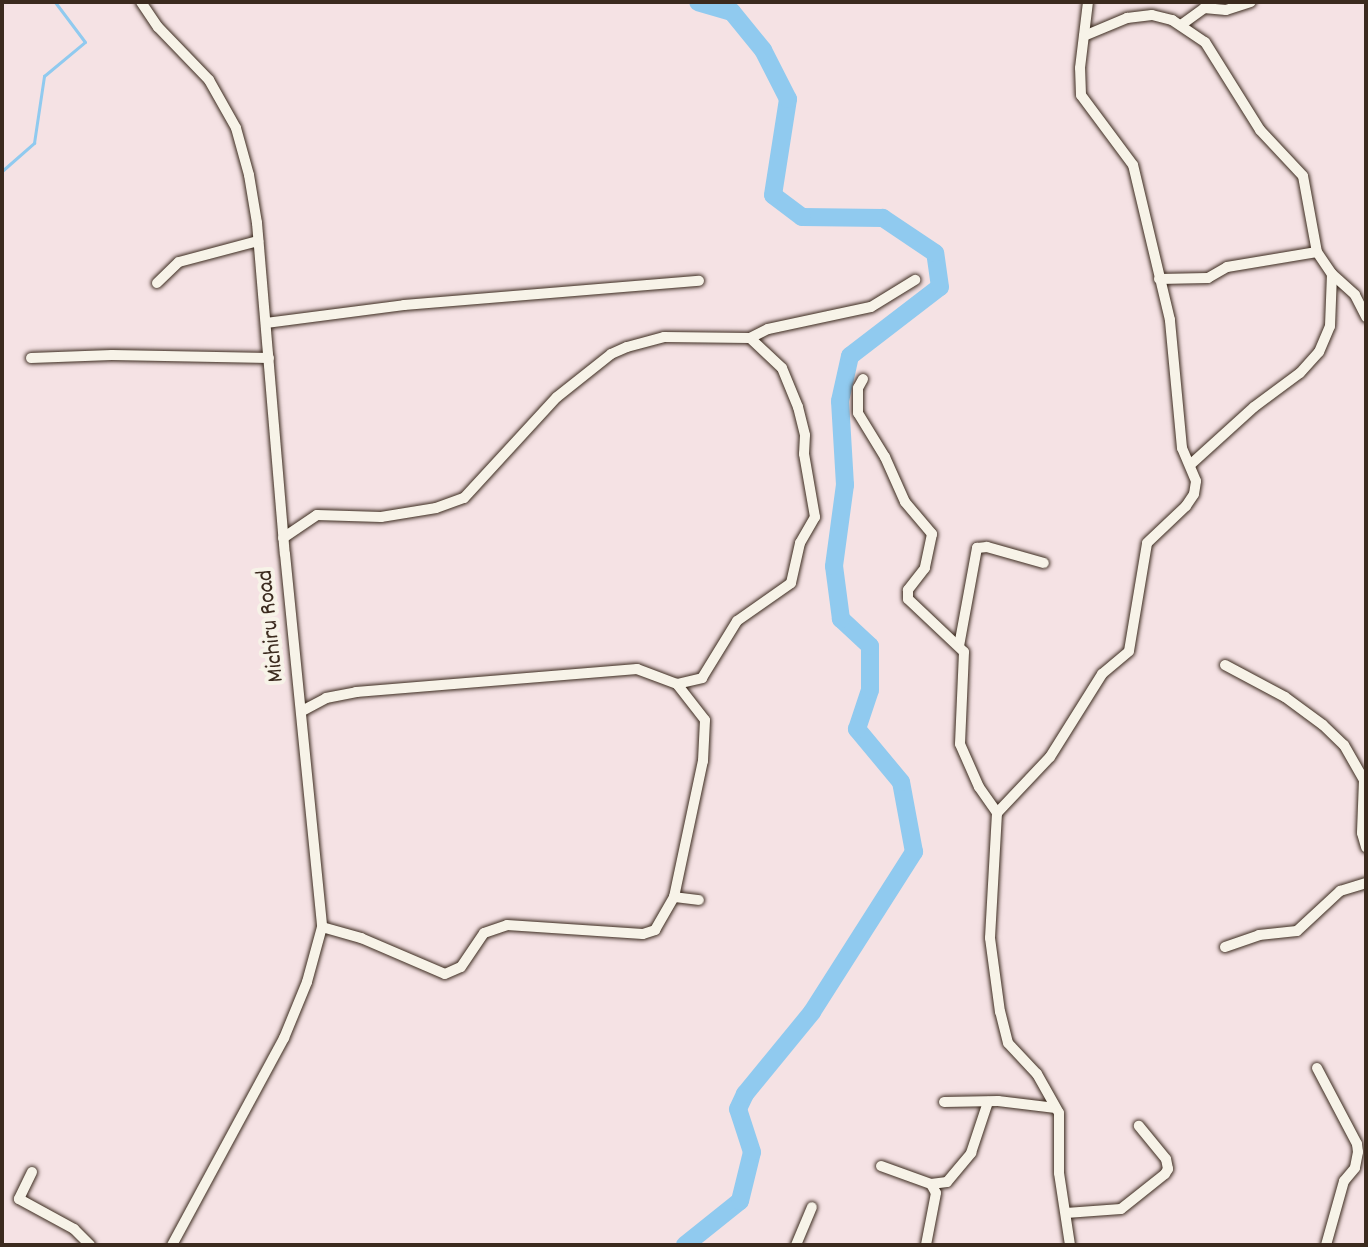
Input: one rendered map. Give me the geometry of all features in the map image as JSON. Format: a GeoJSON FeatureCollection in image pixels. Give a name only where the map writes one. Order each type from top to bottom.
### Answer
{"type":"FeatureCollection","features":[{"type":"Feature","properties":{"kind":"street","name":"Michiru Road"},"geometry":{"type":"LineString","coordinates":[[141,2],[158,27],[209,80],[236,128],[249,175],[266,323],[283,538],[322,927],[307,982],[284,1038],[172,1245]]}},
{"type":"Feature","properties":{"kind":"street"},"geometry":{"type":"LineString","coordinates":[[997,813],[1050,757],[1102,674],[1129,651],[1142,587],[1144,552],[1151,538],[1182,512],[1194,494],[1196,481],[1182,448],[1175,349],[1133,165],[1081,95],[1088,2]]}},
{"type":"Feature","properties":{"kind":"street"},"geometry":{"type":"LineString","coordinates":[[1181,25],[1204,8],[1226,10],[1251,2]]}},
{"type":"Feature","properties":{"kind":"street"},"geometry":{"type":"LineString","coordinates":[[1084,36],[1137,15],[1163,17],[1181,25],[1216,55],[1260,130],[1303,176],[1317,252],[1332,274],[1355,295],[1366,317]]}},
{"type":"Feature","properties":{"kind":"street"},"geometry":{"type":"LineString","coordinates":[[157,283],[179,262],[258,241]]}},
{"type":"Feature","properties":{"kind":"street"},"geometry":{"type":"LineString","coordinates":[[1159,279],[1208,278],[1227,267],[1317,252]]}},
{"type":"Feature","properties":{"kind":"street"},"geometry":{"type":"LineString","coordinates":[[1190,465],[1254,407],[1300,373],[1319,352],[1330,326],[1332,274]]}},
{"type":"Feature","properties":{"kind":"street"},"geometry":{"type":"LineString","coordinates":[[283,538],[317,515],[381,517],[436,508],[464,498],[557,397],[611,354],[664,337],[750,338],[768,329],[871,307],[915,280]]}},
{"type":"Feature","properties":{"kind":"street"},"geometry":{"type":"LineString","coordinates":[[266,323],[404,305],[699,281]]}},
{"type":"Feature","properties":{"kind":"street"},"geometry":{"type":"LineString","coordinates":[[677,684],[702,678],[737,621],[755,606],[785,591],[791,583],[800,543],[815,517],[804,454],[805,435],[798,407],[782,368],[750,338]]}},
{"type":"Feature","properties":{"kind":"street"},"geometry":{"type":"LineString","coordinates":[[31,358],[112,355],[269,358]]}},
{"type":"Feature","properties":{"kind":"street"},"geometry":{"type":"LineString","coordinates":[[863,379],[858,388],[858,413],[885,457],[905,502],[932,534],[925,568],[908,590],[908,599],[959,646],[966,658],[960,744],[979,787],[997,813],[990,947],[1003,1033],[1015,1052],[1037,1074],[1056,1108],[1060,1141],[1059,1173],[1070,1245]]}},
{"type":"Feature","properties":{"kind":"street"},"geometry":{"type":"LineString","coordinates":[[959,646],[977,548],[987,547],[1044,563]]}},
{"type":"Feature","properties":{"kind":"street"},"geometry":{"type":"LineString","coordinates":[[1225,665],[1285,697],[1344,745],[1364,780],[1362,833],[1366,847]]}},
{"type":"Feature","properties":{"kind":"street"},"geometry":{"type":"LineString","coordinates":[[302,711],[326,698],[356,692],[637,669],[677,684],[705,720],[703,761],[674,897],[650,933],[507,925],[491,929],[453,973],[445,974],[361,938],[322,927]]}},
{"type":"Feature","properties":{"kind":"street"},"geometry":{"type":"LineString","coordinates":[[1225,947],[1259,935],[1297,931],[1340,891],[1366,883]]}},
{"type":"Feature","properties":{"kind":"street"},"geometry":{"type":"LineString","coordinates":[[674,897],[699,900]]}},
{"type":"Feature","properties":{"kind":"street"},"geometry":{"type":"LineString","coordinates":[[1317,1068],[1351,1132],[1358,1152],[1355,1168],[1344,1181],[1326,1245]]}},
{"type":"Feature","properties":{"kind":"street"},"geometry":{"type":"LineString","coordinates":[[944,1102],[1056,1108]]}},
{"type":"Feature","properties":{"kind":"street"},"geometry":{"type":"LineString","coordinates":[[881,1166],[931,1184],[947,1182],[971,1153],[988,1102]]}},
{"type":"Feature","properties":{"kind":"street"},"geometry":{"type":"LineString","coordinates":[[1066,1213],[1121,1209],[1165,1174],[1168,1169],[1166,1159],[1139,1126]]}},
{"type":"Feature","properties":{"kind":"street"},"geometry":{"type":"LineString","coordinates":[[32,1172],[19,1199],[74,1229],[90,1245]]}},
{"type":"Feature","properties":{"kind":"street"},"geometry":{"type":"LineString","coordinates":[[926,1245],[937,1205],[931,1184]]}},
{"type":"Feature","properties":{"kind":"street"},"geometry":{"type":"LineString","coordinates":[[796,1245],[812,1207]]}},
{"type":"Feature","properties":{"kind":"waterway"},"geometry":{"type":"LineString","coordinates":[[2,171],[34,143],[44,76],[85,42],[55,2]]}},
{"type":"Feature","properties":{"kind":"waterway"},"geometry":{"type":"LineString","coordinates":[[685,1245],[740,1201],[752,1152],[738,1109],[745,1094],[812,1012],[914,852],[901,782],[857,729],[870,690],[870,646],[841,619],[834,566],[845,485],[840,401],[850,356],[940,287],[935,253],[883,218],[802,217],[773,195],[788,99],[763,50],[732,12],[698,2]]}}]}
